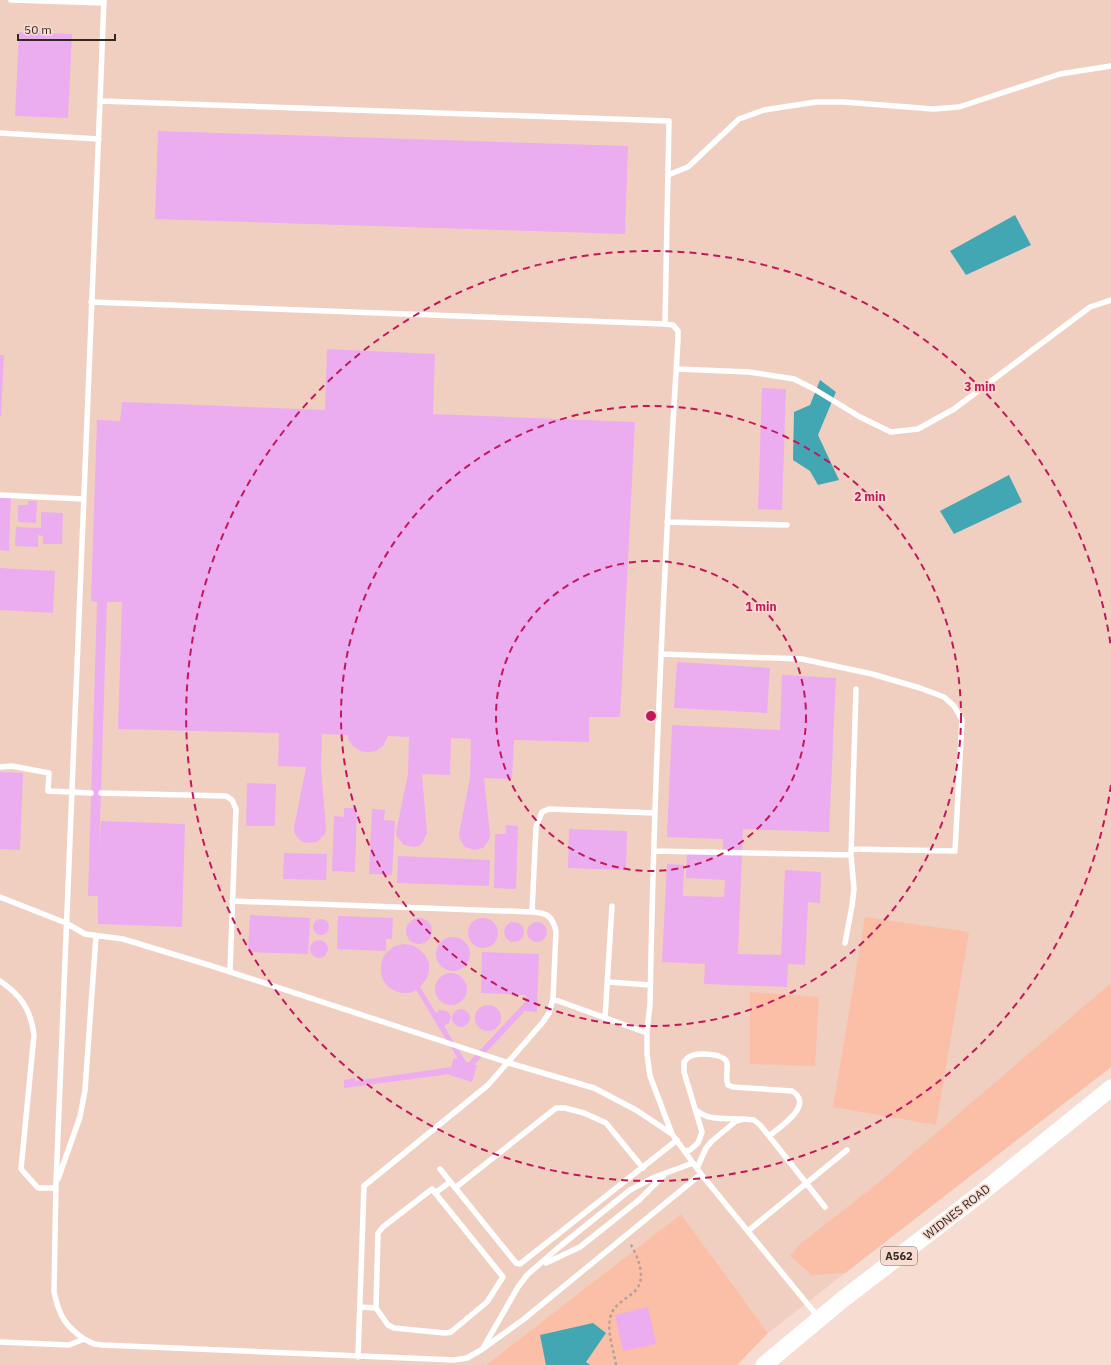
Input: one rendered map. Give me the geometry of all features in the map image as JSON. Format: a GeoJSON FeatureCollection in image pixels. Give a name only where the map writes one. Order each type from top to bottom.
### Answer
{"type":"FeatureCollection","features":[{"type":"Feature","properties":{"kind":"main road","name":"WIDNES ROAD"},"geometry":{"type":"LineString","coordinates":[[764,1365],[819,1318],[980,1194],[1111,1088]]}},
{"type":"Feature","properties":{"kind":"lane"},"geometry":{"type":"LineString","coordinates":[[11,0],[104,2],[56,1186],[54,1292],[57,1307],[64,1320],[73,1332],[94,1344],[103,1345],[358,1357],[454,1360],[467,1358],[482,1350],[524,1319],[701,1174]]}},
{"type":"Feature","properties":{"kind":"lane"},"geometry":{"type":"LineString","coordinates":[[668,175],[688,167],[739,119],[764,110],[816,102],[844,102],[933,108],[959,107],[1060,74],[1111,66]]}},
{"type":"Feature","properties":{"kind":"lane"},"geometry":{"type":"LineString","coordinates":[[100,101],[669,121],[665,324]]}},
{"type":"Feature","properties":{"kind":"lane"},"geometry":{"type":"LineString","coordinates":[[0,133],[99,139]]}},
{"type":"Feature","properties":{"kind":"lane"},"geometry":{"type":"LineString","coordinates":[[677,369],[749,372],[794,380],[814,389],[860,418],[891,432],[918,429],[954,409],[1090,308],[1111,300]]}},
{"type":"Feature","properties":{"kind":"lane"},"geometry":{"type":"LineString","coordinates":[[91,302],[665,324],[673,325],[678,330],[677,369],[667,522],[655,813],[650,1005],[647,1033],[647,1054],[650,1076],[672,1134]]}},
{"type":"Feature","properties":{"kind":"lane"},"geometry":{"type":"LineString","coordinates":[[0,495],[83,498]]}},
{"type":"Feature","properties":{"kind":"lane"},"geometry":{"type":"LineString","coordinates":[[667,522],[787,525]]}},
{"type":"Feature","properties":{"kind":"lane"},"geometry":{"type":"LineString","coordinates":[[654,851],[955,851],[962,720],[954,706],[944,697],[920,688],[872,674],[802,659],[662,654]]}},
{"type":"Feature","properties":{"kind":"lane"},"geometry":{"type":"LineString","coordinates":[[845,943],[854,890],[851,852],[856,688]]}},
{"type":"Feature","properties":{"kind":"lane"},"geometry":{"type":"LineString","coordinates":[[0,768],[12,766],[49,773],[48,791],[91,793]]}},
{"type":"Feature","properties":{"kind":"lane"},"geometry":{"type":"LineString","coordinates":[[101,793],[226,796],[232,800],[236,809],[230,971]]}},
{"type":"Feature","properties":{"kind":"lane"},"geometry":{"type":"LineString","coordinates":[[532,912],[536,827],[542,812],[549,809],[655,813]]}},
{"type":"Feature","properties":{"kind":"lane"},"geometry":{"type":"LineString","coordinates":[[0,897],[66,923],[85,934],[123,939],[230,971],[509,1063],[594,1088],[636,1110],[672,1134],[701,1174],[819,1318]]}},
{"type":"Feature","properties":{"kind":"lane"},"geometry":{"type":"LineString","coordinates":[[232,901],[544,913],[550,916],[556,931],[553,999],[549,1013],[543,1022],[509,1063],[488,1085],[364,1186],[358,1357]]}},
{"type":"Feature","properties":{"kind":"lane"},"geometry":{"type":"LineString","coordinates":[[606,1018],[612,906]]}},
{"type":"Feature","properties":{"kind":"lane"},"geometry":{"type":"LineString","coordinates":[[56,1186],[80,1117],[85,1090],[96,936]]}},
{"type":"Feature","properties":{"kind":"lane"},"geometry":{"type":"LineString","coordinates":[[0,981],[21,998],[32,1023],[34,1035],[21,1169],[38,1188],[56,1186]]}},
{"type":"Feature","properties":{"kind":"lane"},"geometry":{"type":"LineString","coordinates":[[608,982],[650,985]]}},
{"type":"Feature","properties":{"kind":"lane"},"geometry":{"type":"LineString","coordinates":[[553,999],[647,1033]]}},
{"type":"Feature","properties":{"kind":"lane"},"geometry":{"type":"LineString","coordinates":[[685,1151],[690,1150],[698,1143],[702,1132],[684,1072],[684,1062],[689,1057],[697,1054],[717,1055],[725,1058],[727,1062],[726,1081],[728,1086],[792,1091],[797,1094],[800,1101],[795,1114],[769,1136]]}},
{"type":"Feature","properties":{"kind":"lane"},"geometry":{"type":"LineString","coordinates":[[455,1188],[556,1108],[565,1108],[584,1113],[606,1123],[643,1168]]}},
{"type":"Feature","properties":{"kind":"lane"},"geometry":{"type":"LineString","coordinates":[[696,1110],[701,1115],[707,1117],[754,1120],[760,1125],[825,1206]]}},
{"type":"Feature","properties":{"kind":"lane"},"geometry":{"type":"LineString","coordinates":[[697,1168],[706,1148],[712,1141],[736,1122],[743,1119]]}},
{"type":"Feature","properties":{"kind":"lane"},"geometry":{"type":"LineString","coordinates":[[440,1169],[516,1263],[520,1264],[677,1140]]}},
{"type":"Feature","properties":{"kind":"lane"},"geometry":{"type":"LineString","coordinates":[[748,1231],[847,1150]]}},
{"type":"Feature","properties":{"kind":"lane"},"geometry":{"type":"LineString","coordinates":[[482,1350],[518,1286],[527,1275],[580,1229],[630,1190],[655,1177],[693,1163]]}},
{"type":"Feature","properties":{"kind":"lane"},"geometry":{"type":"LineString","coordinates":[[527,1275],[550,1260],[568,1254],[580,1247],[638,1200],[667,1173]]}},
{"type":"Feature","properties":{"kind":"lane"},"geometry":{"type":"LineString","coordinates":[[435,1193],[450,1182]]}},
{"type":"Feature","properties":{"kind":"lane"},"geometry":{"type":"LineString","coordinates":[[432,1189],[503,1277],[487,1302],[451,1332],[445,1333],[394,1328],[388,1325],[376,1308],[378,1233],[383,1227],[432,1189]]}},
{"type":"Feature","properties":{"kind":"lane"},"geometry":{"type":"LineString","coordinates":[[360,1307],[376,1308]]}},
{"type":"Feature","properties":{"kind":"lane"},"geometry":{"type":"LineString","coordinates":[[0,1342],[69,1345],[84,1339]]}},
{"type":"Feature","properties":{"kind":"path"},"geometry":{"type":"LineString","coordinates":[[616,1365],[609,1332],[610,1318],[614,1308],[619,1302],[635,1291],[641,1281],[637,1257],[625,1236]]}},
{"type":"Feature","properties":{"kind":"shaded area"},"geometry":{"type":"Polygon","coordinates":[[[0,0],[1111,0],[1111,1067],[768,1333],[681,1214],[486,1365],[0,1365],[0,0]]]}},
{"type":"Feature","properties":{"kind":"shaded area"},"geometry":{"type":"Polygon","coordinates":[[[865,917],[969,932],[936,1125],[833,1107],[865,917]]]}},
{"type":"Feature","properties":{"kind":"shaded area"},"geometry":{"type":"Polygon","coordinates":[[[1111,983],[1111,1067],[845,1273],[812,1275],[790,1256],[799,1245],[878,1183],[1111,983]]]}},
{"type":"Feature","properties":{"kind":"shaded area"},"geometry":{"type":"Polygon","coordinates":[[[750,992],[819,997],[815,1066],[750,1064],[750,992]]]}},
{"type":"Feature","properties":{"kind":"shaded area"},"geometry":{"type":"Polygon","coordinates":[[[681,1214],[768,1333],[737,1365],[486,1365],[681,1214]]]}},
{"type":"Feature","properties":{"kind":"water"},"geometry":{"type":"Polygon","coordinates":[[[1015,215],[1031,245],[966,275],[950,251],[1015,215]]]}},
{"type":"Feature","properties":{"kind":"water"},"geometry":{"type":"Polygon","coordinates":[[[820,380],[836,392],[818,435],[839,480],[818,485],[810,471],[793,460],[794,412],[810,405],[820,380]]]}},
{"type":"Feature","properties":{"kind":"water"},"geometry":{"type":"Polygon","coordinates":[[[1009,475],[1022,502],[954,534],[940,511],[1009,475]]]}},
{"type":"Feature","properties":{"kind":"water"},"geometry":{"type":"Polygon","coordinates":[[[593,1323],[606,1333],[586,1362],[590,1365],[546,1365],[540,1335],[593,1323]]]}},
{"type":"Feature","properties":{"kind":"building"},"geometry":{"type":"Polygon","coordinates":[[[19,32],[72,34],[68,118],[15,116],[19,32]]]}},
{"type":"Feature","properties":{"kind":"building"},"geometry":{"type":"Polygon","coordinates":[[[158,131],[628,146],[625,234],[155,219],[158,131]]]}},
{"type":"Feature","properties":{"kind":"building"},"geometry":{"type":"Polygon","coordinates":[[[327,349],[435,354],[433,414],[635,422],[620,717],[589,717],[589,742],[514,740],[512,779],[484,778],[490,835],[489,840],[483,848],[474,850],[465,847],[459,834],[470,778],[471,739],[451,738],[450,775],[422,774],[427,833],[423,842],[419,846],[414,847],[404,845],[397,837],[396,832],[408,774],[409,737],[388,736],[383,746],[376,751],[368,752],[360,751],[353,746],[348,739],[348,735],[322,734],[321,768],[326,828],[325,834],[317,842],[306,843],[297,837],[294,832],[294,827],[306,767],[278,766],[279,733],[118,729],[122,602],[107,602],[99,853],[101,821],[185,824],[182,927],[98,924],[98,896],[88,896],[97,602],[91,601],[97,420],[120,421],[122,402],[325,410],[327,349]]]}},
{"type":"Feature","properties":{"kind":"building"},"geometry":{"type":"Polygon","coordinates":[[[0,355],[4,355],[1,416],[0,416],[0,355]]]}},
{"type":"Feature","properties":{"kind":"building"},"geometry":{"type":"Polygon","coordinates":[[[762,388],[786,389],[782,510],[758,509],[762,388]]]}},
{"type":"Feature","properties":{"kind":"building"},"geometry":{"type":"Polygon","coordinates":[[[0,496],[11,496],[9,551],[0,550],[0,496]]]}},
{"type":"Feature","properties":{"kind":"building"},"geometry":{"type":"Polygon","coordinates":[[[28,501],[37,501],[36,523],[18,522],[18,505],[28,505],[28,501]]]}},
{"type":"Feature","properties":{"kind":"building"},"geometry":{"type":"Polygon","coordinates":[[[41,512],[63,513],[62,544],[43,544],[43,536],[38,535],[38,547],[15,546],[16,527],[41,528],[41,512]]]}},
{"type":"Feature","properties":{"kind":"building"},"geometry":{"type":"Polygon","coordinates":[[[0,568],[55,571],[53,613],[0,610],[0,568]]]}},
{"type":"Feature","properties":{"kind":"building"},"geometry":{"type":"Polygon","coordinates":[[[677,662],[770,668],[767,713],[674,708],[677,662]]]}},
{"type":"Feature","properties":{"kind":"building"},"geometry":{"type":"Polygon","coordinates":[[[782,675],[836,678],[829,832],[743,829],[738,954],[781,955],[785,870],[821,872],[820,903],[808,902],[805,965],[788,964],[787,987],[704,984],[705,964],[662,962],[667,864],[684,865],[683,896],[724,897],[725,880],[686,878],[687,851],[723,852],[723,839],[667,837],[672,725],[780,730],[782,675]]]}},
{"type":"Feature","properties":{"kind":"building"},"geometry":{"type":"Polygon","coordinates":[[[0,772],[23,773],[20,850],[0,849],[0,772]]]}},
{"type":"Feature","properties":{"kind":"building"},"geometry":{"type":"Polygon","coordinates":[[[247,783],[276,784],[275,826],[246,826],[247,783]]]}},
{"type":"Feature","properties":{"kind":"building"},"geometry":{"type":"Polygon","coordinates":[[[344,808],[357,808],[355,872],[332,871],[334,816],[344,817],[344,808]]]}},
{"type":"Feature","properties":{"kind":"building"},"geometry":{"type":"Polygon","coordinates":[[[372,809],[385,810],[384,820],[395,821],[392,875],[369,874],[372,809]]]}},
{"type":"Feature","properties":{"kind":"building"},"geometry":{"type":"Polygon","coordinates":[[[506,825],[518,826],[516,889],[494,888],[495,834],[506,834],[506,825]]]}},
{"type":"Feature","properties":{"kind":"building"},"geometry":{"type":"Polygon","coordinates":[[[569,829],[627,831],[626,870],[568,868],[569,829]]]}},
{"type":"Feature","properties":{"kind":"building"},"geometry":{"type":"Polygon","coordinates":[[[284,853],[327,854],[326,880],[283,879],[284,853]]]}},
{"type":"Feature","properties":{"kind":"building"},"geometry":{"type":"Polygon","coordinates":[[[398,856],[490,860],[489,886],[397,883],[398,856]]]}},
{"type":"Feature","properties":{"kind":"building"},"geometry":{"type":"Polygon","coordinates":[[[250,915],[310,918],[308,954],[248,952],[250,915]]]}},
{"type":"Feature","properties":{"kind":"building"},"geometry":{"type":"Polygon","coordinates":[[[338,916],[393,918],[392,939],[386,939],[386,951],[337,949],[338,916]]]}},
{"type":"Feature","properties":{"kind":"building"},"geometry":{"type":"Polygon","coordinates":[[[419,918],[428,922],[432,931],[428,940],[419,944],[410,940],[406,931],[410,922],[419,918]]]}},
{"type":"Feature","properties":{"kind":"building"},"geometry":{"type":"Polygon","coordinates":[[[483,918],[494,922],[498,933],[494,944],[483,948],[472,944],[468,933],[472,922],[483,918]]]}},
{"type":"Feature","properties":{"kind":"building"},"geometry":{"type":"Polygon","coordinates":[[[318,919],[324,919],[329,924],[327,933],[324,935],[318,935],[313,930],[313,924],[318,919]]]}},
{"type":"Feature","properties":{"kind":"building"},"geometry":{"type":"Polygon","coordinates":[[[514,922],[521,925],[524,932],[521,939],[514,942],[507,939],[504,932],[507,925],[514,922]]]}},
{"type":"Feature","properties":{"kind":"building"},"geometry":{"type":"Polygon","coordinates":[[[537,922],[544,925],[547,932],[544,939],[537,942],[530,939],[527,932],[530,925],[537,922]]]}},
{"type":"Feature","properties":{"kind":"building"},"geometry":{"type":"Polygon","coordinates":[[[453,937],[465,942],[470,954],[465,966],[453,971],[441,966],[436,954],[441,942],[453,937]]]}},
{"type":"Feature","properties":{"kind":"building"},"geometry":{"type":"Polygon","coordinates":[[[319,940],[325,943],[328,949],[325,955],[319,958],[313,955],[310,949],[313,943],[319,940]]]}},
{"type":"Feature","properties":{"kind":"building"},"geometry":{"type":"Polygon","coordinates":[[[404,944],[412,945],[425,955],[429,963],[429,971],[427,978],[420,987],[436,1013],[443,1010],[448,1012],[450,1015],[451,1017],[449,1023],[444,1026],[466,1062],[468,1063],[525,1002],[526,995],[481,993],[482,952],[539,954],[537,1012],[525,1011],[474,1065],[477,1065],[472,1082],[449,1075],[450,1074],[344,1088],[344,1080],[355,1078],[355,1081],[451,1067],[454,1058],[458,1059],[416,990],[410,993],[395,991],[388,987],[383,980],[381,965],[383,957],[395,946],[404,944]]]}},
{"type":"Feature","properties":{"kind":"building"},"geometry":{"type":"Polygon","coordinates":[[[448,973],[454,973],[464,980],[467,989],[466,995],[460,1002],[454,1005],[448,1005],[438,998],[435,992],[435,986],[442,976],[448,973]]]}},
{"type":"Feature","properties":{"kind":"building"},"geometry":{"type":"Polygon","coordinates":[[[488,1005],[497,1009],[501,1018],[497,1027],[488,1031],[479,1027],[475,1018],[479,1009],[488,1005]]]}},
{"type":"Feature","properties":{"kind":"building"},"geometry":{"type":"Polygon","coordinates":[[[461,1009],[467,1012],[470,1018],[467,1024],[461,1027],[455,1024],[452,1018],[455,1012],[461,1009]]]}},
{"type":"Feature","properties":{"kind":"building"},"geometry":{"type":"Polygon","coordinates":[[[648,1307],[656,1344],[623,1351],[615,1315],[648,1307]]]}}]}
